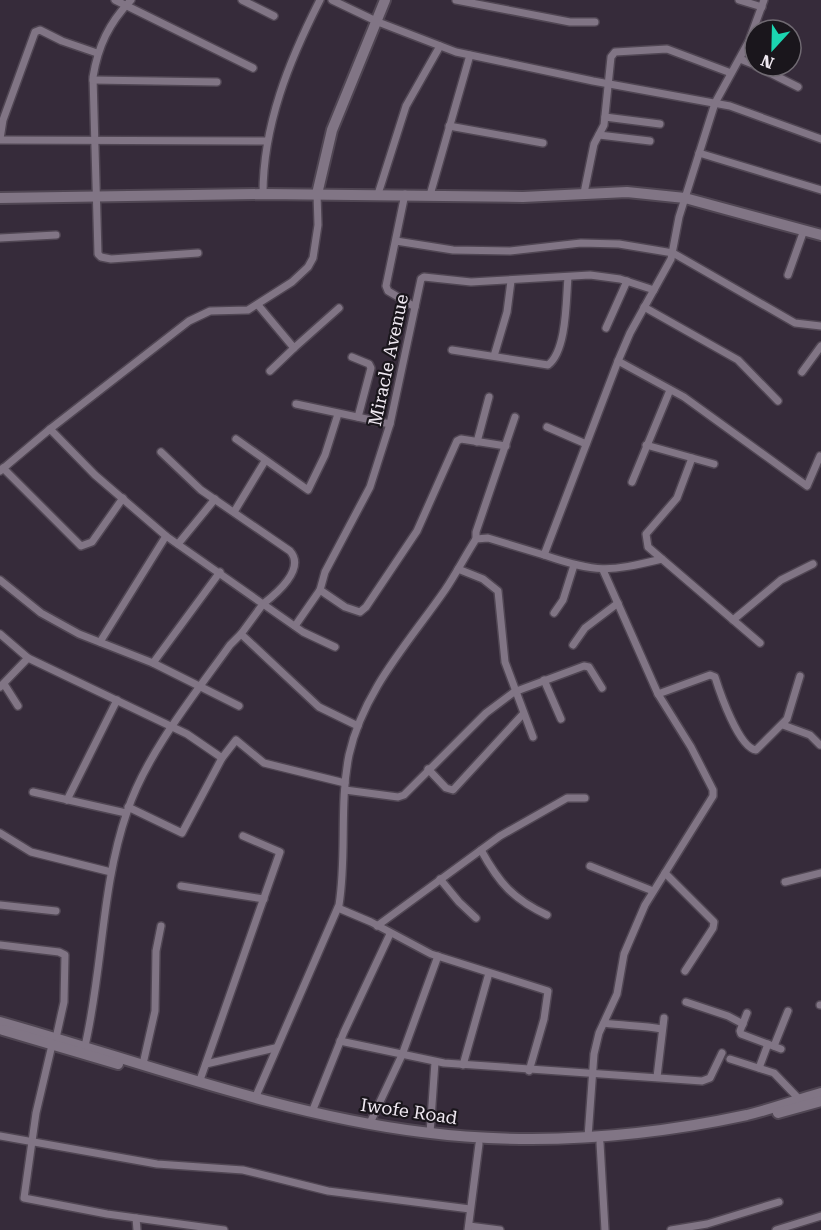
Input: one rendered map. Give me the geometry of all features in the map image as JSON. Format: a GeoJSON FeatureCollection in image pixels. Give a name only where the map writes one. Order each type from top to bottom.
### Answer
{"type":"FeatureCollection","features":[{"type":"Feature","properties":{"kind":"street"},"geometry":{"type":"LineString","coordinates":[[115,0],[129,3],[253,69]]}},
{"type":"Feature","properties":{"kind":"street"},"geometry":{"type":"LineString","coordinates":[[242,0],[274,16]]}},
{"type":"Feature","properties":{"kind":"street"},"geometry":{"type":"LineString","coordinates":[[263,194],[266,141],[300,39],[320,0]]}},
{"type":"Feature","properties":{"kind":"street"},"geometry":{"type":"LineString","coordinates":[[333,0],[378,22],[470,55],[609,84],[715,102],[821,139]]}},
{"type":"Feature","properties":{"kind":"street"},"geometry":{"type":"LineString","coordinates":[[123,498],[95,537],[84,547],[69,537],[2,470],[50,429],[189,321],[210,310],[248,310],[309,267],[313,258],[318,225],[317,194],[332,130],[346,90],[378,22],[385,0]]}},
{"type":"Feature","properties":{"kind":"street"},"geometry":{"type":"LineString","coordinates":[[456,0],[570,22],[595,22]]}},
{"type":"Feature","properties":{"kind":"street"},"geometry":{"type":"LineString","coordinates":[[544,555],[618,361],[673,253],[685,198],[715,102],[740,59],[763,4],[739,0]]}},
{"type":"Feature","properties":{"kind":"street"},"geometry":{"type":"LineString","coordinates":[[129,3],[108,27],[96,53],[93,81],[98,254],[101,257],[198,252]]}},
{"type":"Feature","properties":{"kind":"street"},"geometry":{"type":"LineString","coordinates":[[96,53],[62,41],[40,30],[35,32],[3,120],[0,140],[266,141]]}},
{"type":"Feature","properties":{"kind":"street"},"geometry":{"type":"LineString","coordinates":[[378,194],[406,106],[440,46]]}},
{"type":"Feature","properties":{"kind":"street"},"geometry":{"type":"LineString","coordinates":[[584,193],[594,144],[605,117],[611,57],[615,52],[667,49],[732,73]]}},
{"type":"Feature","properties":{"kind":"street"},"geometry":{"type":"LineString","coordinates":[[430,195],[470,55]]}},
{"type":"Feature","properties":{"kind":"street"},"geometry":{"type":"LineString","coordinates":[[780,78],[798,87]]}},
{"type":"Feature","properties":{"kind":"street"},"geometry":{"type":"LineString","coordinates":[[93,81],[217,82]]}},
{"type":"Feature","properties":{"kind":"street"},"geometry":{"type":"LineString","coordinates":[[605,117],[660,124]]}},
{"type":"Feature","properties":{"kind":"street"},"geometry":{"type":"LineString","coordinates":[[448,126],[543,143]]}},
{"type":"Feature","properties":{"kind":"street"},"geometry":{"type":"LineString","coordinates":[[599,135],[650,141]]}},
{"type":"Feature","properties":{"kind":"street"},"geometry":{"type":"LineString","coordinates":[[699,153],[821,190]]}},
{"type":"Feature","properties":{"kind":"street"},"geometry":{"type":"LineString","coordinates":[[0,198],[263,194],[523,197],[627,192],[685,198],[821,235]]}},
{"type":"Feature","properties":{"kind":"street"},"geometry":{"type":"LineString","coordinates":[[405,194],[386,286],[388,291],[415,307]]}},
{"type":"Feature","properties":{"kind":"street"},"geometry":{"type":"LineString","coordinates":[[788,275],[804,230]]}},
{"type":"Feature","properties":{"kind":"street"},"geometry":{"type":"LineString","coordinates":[[0,238],[56,235]]}},
{"type":"Feature","properties":{"kind":"street"},"geometry":{"type":"LineString","coordinates":[[396,241],[453,250],[510,251],[581,243],[619,244],[673,253],[795,323],[821,326]]}},
{"type":"Feature","properties":{"kind":"street","name":"Miracle Avenue"},"geometry":{"type":"LineString","coordinates":[[295,626],[320,590],[325,572],[370,488],[390,424],[420,282],[424,277],[471,282],[590,275],[627,281],[654,290]]}},
{"type":"Feature","properties":{"kind":"street"},"geometry":{"type":"LineString","coordinates":[[452,350],[548,365],[553,362],[564,325],[568,277]]}},
{"type":"Feature","properties":{"kind":"street"},"geometry":{"type":"LineString","coordinates":[[494,356],[507,312],[512,281]]}},
{"type":"Feature","properties":{"kind":"street"},"geometry":{"type":"LineString","coordinates":[[606,328],[627,281]]}},
{"type":"Feature","properties":{"kind":"street"},"geometry":{"type":"LineString","coordinates":[[258,305],[294,348]]}},
{"type":"Feature","properties":{"kind":"street"},"geometry":{"type":"LineString","coordinates":[[644,307],[738,360],[778,401]]}},
{"type":"Feature","properties":{"kind":"street"},"geometry":{"type":"LineString","coordinates":[[270,371],[339,308]]}},
{"type":"Feature","properties":{"kind":"street"},"geometry":{"type":"LineString","coordinates":[[802,372],[821,346]]}},
{"type":"Feature","properties":{"kind":"street"},"geometry":{"type":"LineString","coordinates":[[352,357],[369,364],[371,368],[358,417]]}},
{"type":"Feature","properties":{"kind":"street"},"geometry":{"type":"LineString","coordinates":[[618,361],[670,390],[807,486],[820,456]]}},
{"type":"Feature","properties":{"kind":"street"},"geometry":{"type":"LineString","coordinates":[[632,482],[670,390]]}},
{"type":"Feature","properties":{"kind":"street"},"geometry":{"type":"LineString","coordinates":[[477,442],[489,396]]}},
{"type":"Feature","properties":{"kind":"street"},"geometry":{"type":"LineString","coordinates":[[296,404],[390,424]]}},
{"type":"Feature","properties":{"kind":"street"},"geometry":{"type":"LineString","coordinates":[[236,439],[303,488],[310,489],[325,455],[338,414]]}},
{"type":"Feature","properties":{"kind":"street"},"geometry":{"type":"LineString","coordinates":[[256,1096],[338,908],[344,873],[345,787],[358,726],[390,665],[458,569],[476,539],[483,508],[515,417]]}},
{"type":"Feature","properties":{"kind":"street"},"geometry":{"type":"LineString","coordinates":[[547,427],[586,444]]}},
{"type":"Feature","properties":{"kind":"street"},"geometry":{"type":"LineString","coordinates":[[50,429],[166,537],[220,572],[295,626],[335,647]]}},
{"type":"Feature","properties":{"kind":"street"},"geometry":{"type":"LineString","coordinates":[[320,590],[345,607],[360,612],[366,607],[417,531],[457,441],[506,446]]}},
{"type":"Feature","properties":{"kind":"street"},"geometry":{"type":"LineString","coordinates":[[646,445],[714,464]]}},
{"type":"Feature","properties":{"kind":"street"},"geometry":{"type":"LineString","coordinates":[[85,1046],[111,872],[127,810],[171,727],[263,604],[289,577],[294,556],[195,485],[161,452]]}},
{"type":"Feature","properties":{"kind":"street"},"geometry":{"type":"LineString","coordinates":[[692,458],[677,498],[646,534],[645,540],[648,547],[760,643]]}},
{"type":"Feature","properties":{"kind":"street"},"geometry":{"type":"LineString","coordinates":[[234,512],[265,461]]}},
{"type":"Feature","properties":{"kind":"street"},"geometry":{"type":"LineString","coordinates":[[178,544],[215,499]]}},
{"type":"Feature","properties":{"kind":"street"},"geometry":{"type":"LineString","coordinates":[[99,642],[166,537]]}},
{"type":"Feature","properties":{"kind":"street"},"geometry":{"type":"LineString","coordinates":[[476,539],[488,538],[574,565],[603,570],[662,559]]}},
{"type":"Feature","properties":{"kind":"street"},"geometry":{"type":"LineString","coordinates":[[734,620],[781,580],[813,564]]}},
{"type":"Feature","properties":{"kind":"street"},"geometry":{"type":"LineString","coordinates":[[555,613],[563,600],[574,565]]}},
{"type":"Feature","properties":{"kind":"street"},"geometry":{"type":"LineString","coordinates":[[458,569],[483,579],[498,591],[505,662],[514,692],[533,737]]}},
{"type":"Feature","properties":{"kind":"street"},"geometry":{"type":"LineString","coordinates":[[588,1137],[592,1071],[604,1023],[616,994],[624,954],[653,891],[713,796],[713,790],[691,747],[658,694],[603,570]]}},
{"type":"Feature","properties":{"kind":"street"},"geometry":{"type":"LineString","coordinates":[[153,663],[220,572]]}},
{"type":"Feature","properties":{"kind":"street"},"geometry":{"type":"LineString","coordinates":[[0,580],[57,623],[153,663],[239,706]]}},
{"type":"Feature","properties":{"kind":"street"},"geometry":{"type":"LineString","coordinates":[[573,645],[585,627],[618,603]]}},
{"type":"Feature","properties":{"kind":"street"},"geometry":{"type":"LineString","coordinates":[[0,634],[28,658],[187,734],[222,758]]}},
{"type":"Feature","properties":{"kind":"street"},"geometry":{"type":"LineString","coordinates":[[241,634],[319,707],[358,726]]}},
{"type":"Feature","properties":{"kind":"street"},"geometry":{"type":"LineString","coordinates":[[18,706],[2,686],[28,658]]}},
{"type":"Feature","properties":{"kind":"street"},"geometry":{"type":"LineString","coordinates":[[33,792],[127,810],[182,833],[222,758],[236,740],[264,763],[345,787],[404,795],[486,713],[514,692],[587,666],[602,688]]}},
{"type":"Feature","properties":{"kind":"street"},"geometry":{"type":"LineString","coordinates":[[658,694],[710,675],[715,677],[728,712],[746,746],[752,750],[760,747],[783,725],[800,676]]}},
{"type":"Feature","properties":{"kind":"street"},"geometry":{"type":"LineString","coordinates":[[544,680],[561,719]]}},
{"type":"Feature","properties":{"kind":"street"},"geometry":{"type":"LineString","coordinates":[[66,800],[117,700]]}},
{"type":"Feature","properties":{"kind":"street"},"geometry":{"type":"LineString","coordinates":[[428,769],[446,788],[453,790],[523,714]]}},
{"type":"Feature","properties":{"kind":"street"},"geometry":{"type":"LineString","coordinates":[[783,725],[810,735],[820,745]]}},
{"type":"Feature","properties":{"kind":"street"},"geometry":{"type":"LineString","coordinates":[[377,926],[481,850],[567,798],[585,798]]}},
{"type":"Feature","properties":{"kind":"street"},"geometry":{"type":"LineString","coordinates":[[0,832],[31,852],[111,872]]}},
{"type":"Feature","properties":{"kind":"street"},"geometry":{"type":"LineString","coordinates":[[200,1080],[280,852],[243,836]]}},
{"type":"Feature","properties":{"kind":"street"},"geometry":{"type":"LineString","coordinates":[[481,850],[499,882],[529,906],[547,915]]}},
{"type":"Feature","properties":{"kind":"street"},"geometry":{"type":"LineString","coordinates":[[590,866],[653,891]]}},
{"type":"Feature","properties":{"kind":"street"},"geometry":{"type":"LineString","coordinates":[[665,873],[714,922],[713,928],[685,971]]}},
{"type":"Feature","properties":{"kind":"street"},"geometry":{"type":"LineString","coordinates":[[785,882],[821,873]]}},
{"type":"Feature","properties":{"kind":"street"},"geometry":{"type":"LineString","coordinates":[[440,879],[476,918]]}},
{"type":"Feature","properties":{"kind":"street"},"geometry":{"type":"LineString","coordinates":[[181,886],[264,899]]}},
{"type":"Feature","properties":{"kind":"street"},"geometry":{"type":"LineString","coordinates":[[0,905],[56,911]]}},
{"type":"Feature","properties":{"kind":"street"},"geometry":{"type":"LineString","coordinates":[[338,908],[438,956],[548,991],[544,1019],[529,1071]]}},
{"type":"Feature","properties":{"kind":"street"},"geometry":{"type":"LineString","coordinates":[[144,1064],[155,1011],[156,951],[160,926]]}},
{"type":"Feature","properties":{"kind":"street"},"geometry":{"type":"LineString","coordinates":[[312,1112],[340,1041],[390,934]]}},
{"type":"Feature","properties":{"kind":"street"},"geometry":{"type":"LineString","coordinates":[[0,945],[59,952],[65,955],[64,1002],[41,1087],[24,1194],[27,1200],[224,1230]]}},
{"type":"Feature","properties":{"kind":"street"},"geometry":{"type":"LineString","coordinates":[[370,1124],[402,1055],[438,956]]}},
{"type":"Feature","properties":{"kind":"street"},"geometry":{"type":"LineString","coordinates":[[463,1065],[489,973]]}},
{"type":"Feature","properties":{"kind":"street"},"geometry":{"type":"LineString","coordinates":[[686,1002],[729,1016],[742,1024]]}},
{"type":"Feature","properties":{"kind":"street"},"geometry":{"type":"LineString","coordinates":[[759,1068],[775,1047],[788,1011]]}},
{"type":"Feature","properties":{"kind":"street"},"geometry":{"type":"LineString","coordinates":[[747,1013],[741,1034],[775,1047]]}},
{"type":"Feature","properties":{"kind":"street"},"geometry":{"type":"LineString","coordinates":[[657,1077],[664,1018]]}},
{"type":"Feature","properties":{"kind":"street","name":"Iwofe Road"},"geometry":{"type":"LineString","coordinates":[[0,1022],[249,1101],[352,1123],[479,1144],[600,1143],[702,1130],[821,1101]]}},
{"type":"Feature","properties":{"kind":"street"},"geometry":{"type":"LineString","coordinates":[[604,1023],[629,1027],[636,1023],[662,1029]]}},
{"type":"Feature","properties":{"kind":"street","name":"Iwofe Road"},"geometry":{"type":"LineString","coordinates":[[0,1029],[85,1046],[352,1123],[430,1133],[519,1138],[588,1137],[724,1119],[821,1092]]}},
{"type":"Feature","properties":{"kind":"street"},"geometry":{"type":"LineString","coordinates":[[340,1041],[435,1062],[463,1065],[529,1071],[592,1071],[708,1080],[722,1053]]}},
{"type":"Feature","properties":{"kind":"street"},"geometry":{"type":"LineString","coordinates":[[207,1064],[275,1048]]}},
{"type":"Feature","properties":{"kind":"street"},"geometry":{"type":"LineString","coordinates":[[730,1059],[779,1076],[799,1099]]}},
{"type":"Feature","properties":{"kind":"street"},"geometry":{"type":"LineString","coordinates":[[430,1133],[435,1062]]}},
{"type":"Feature","properties":{"kind":"street"},"geometry":{"type":"LineString","coordinates":[[0,1136],[32,1144],[157,1164],[243,1170],[328,1191],[471,1209]]}},
{"type":"Feature","properties":{"kind":"street"},"geometry":{"type":"LineString","coordinates":[[600,1143],[605,1230]]}},
{"type":"Feature","properties":{"kind":"street"},"geometry":{"type":"LineString","coordinates":[[479,1144],[469,1228],[500,1230]]}},
{"type":"Feature","properties":{"kind":"street"},"geometry":{"type":"LineString","coordinates":[[671,1230],[707,1224],[779,1202]]}},
{"type":"Feature","properties":{"kind":"street"},"geometry":{"type":"LineString","coordinates":[[776,1230],[821,1216]]}},
{"type":"Feature","properties":{"kind":"street"},"geometry":{"type":"LineString","coordinates":[[136,1218],[137,1230]]}}]}
